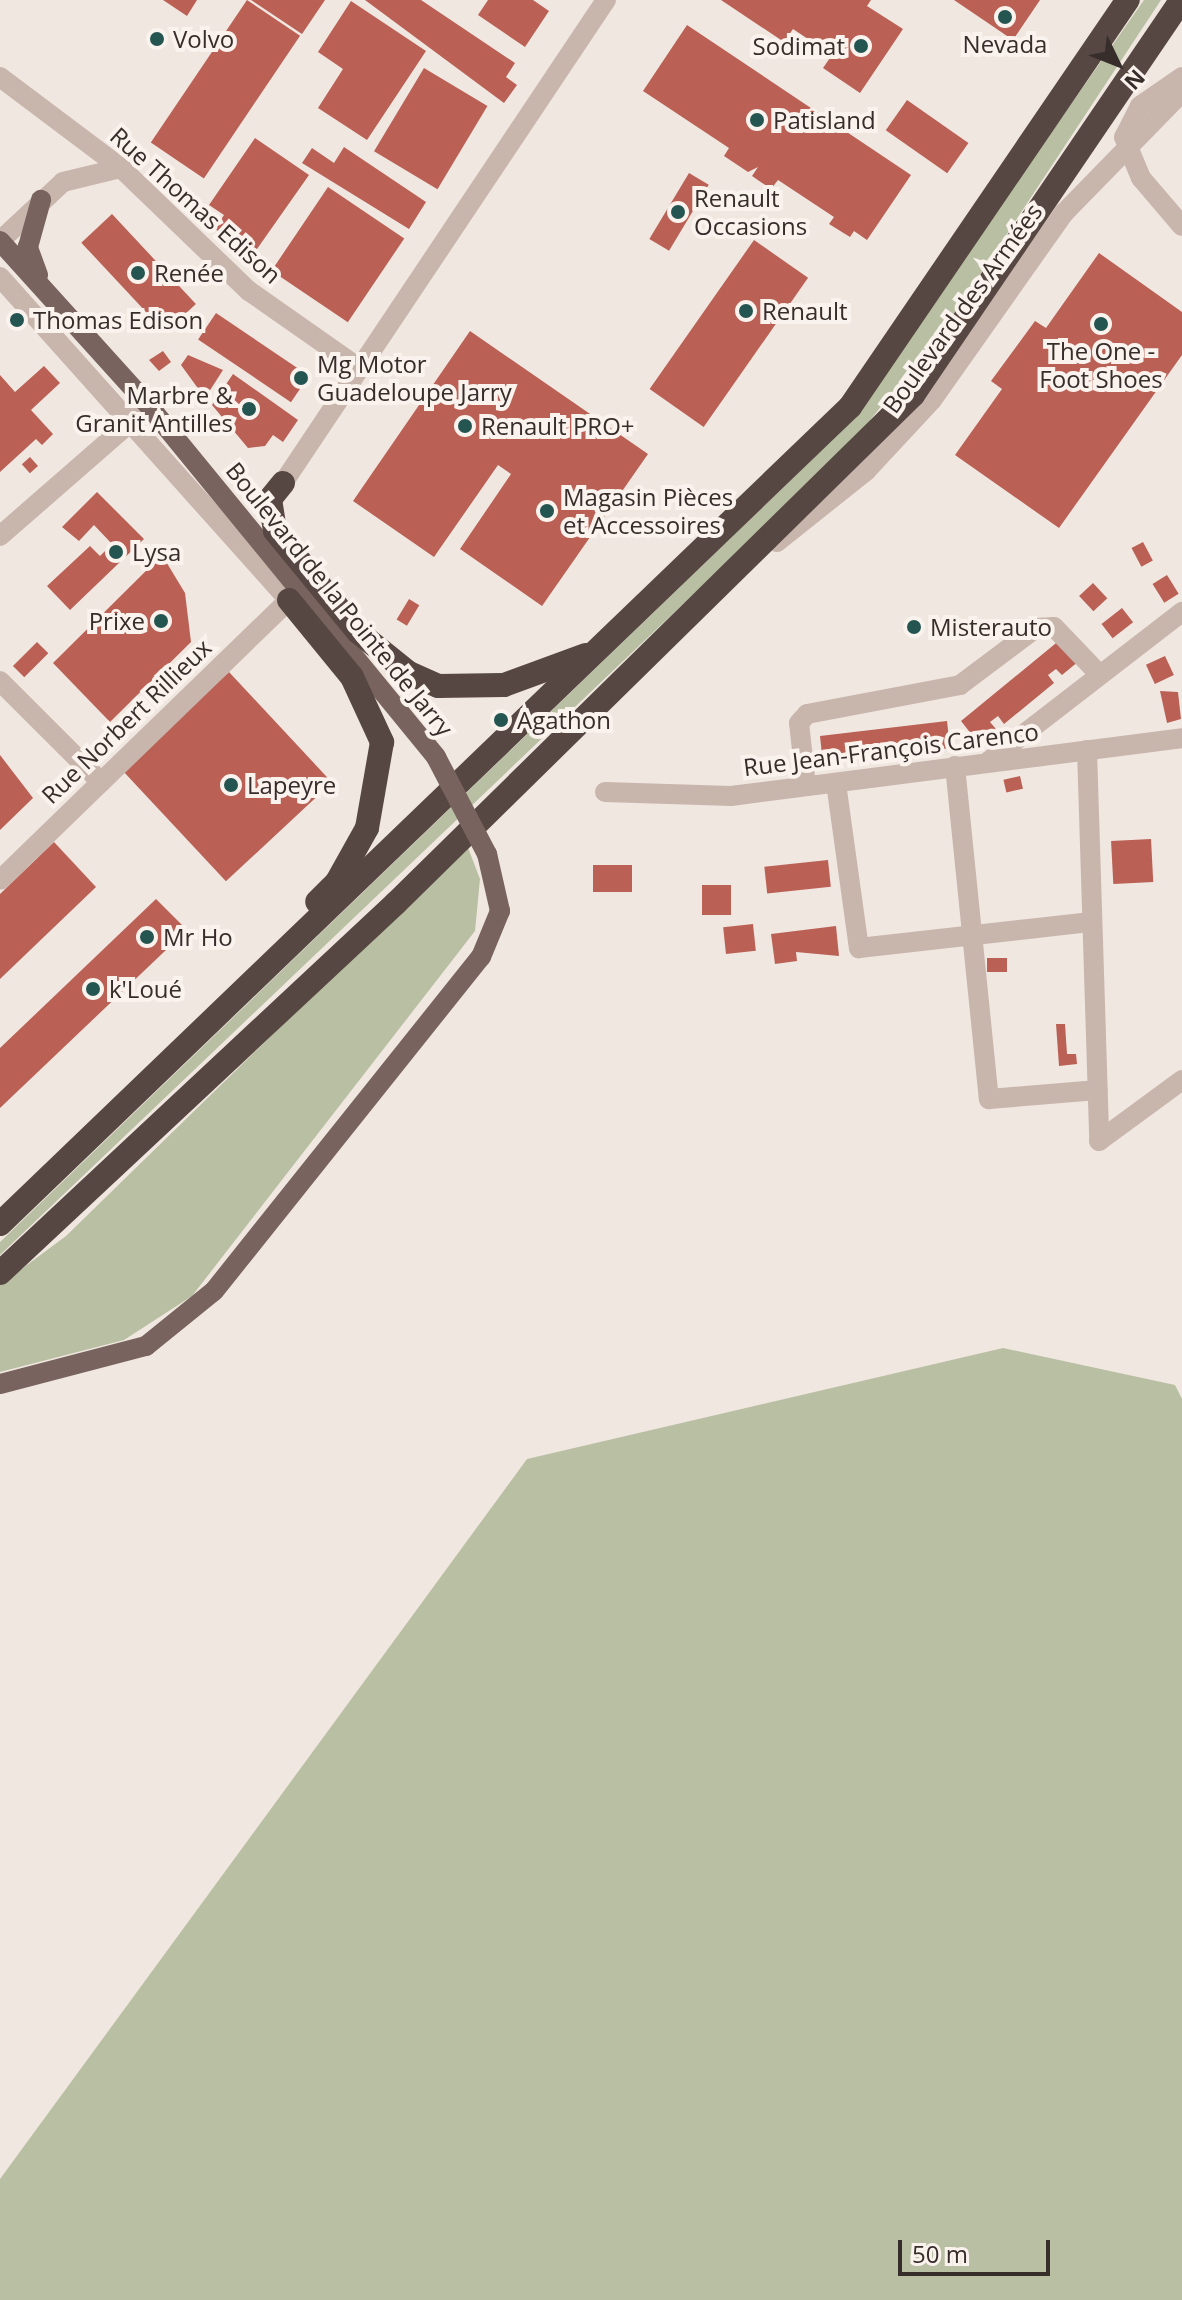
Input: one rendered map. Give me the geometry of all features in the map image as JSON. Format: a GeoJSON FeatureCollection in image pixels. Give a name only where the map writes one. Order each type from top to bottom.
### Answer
{"type":"FeatureCollection","features":[{"type":"Feature","properties":{"kind":"highway"},"geometry":{"type":"LineString","coordinates":[[0,1224],[142,1091],[850,407],[1128,0]]}},
{"type":"Feature","properties":{"kind":"highway"},"geometry":{"type":"LineString","coordinates":[[0,1273],[115,1172],[736,574],[913,395],[1181,0]]}},
{"type":"Feature","properties":{"kind":"highway"},"geometry":{"type":"LineString","coordinates":[[283,483],[270,499],[275,531],[358,632],[409,673],[438,686],[504,685],[599,650]]}},
{"type":"Feature","properties":{"kind":"highway"},"geometry":{"type":"LineString","coordinates":[[142,1091],[226,992],[337,882],[367,828],[382,742],[374,714],[289,600]]}},
{"type":"Feature","properties":{"kind":"main road"},"geometry":{"type":"LineString","coordinates":[[40,282],[28,247],[41,200]]}},
{"type":"Feature","properties":{"kind":"main road","name":"Boulevard de la Pointe de Jarry"},"geometry":{"type":"LineString","coordinates":[[0,241],[149,406],[436,757],[487,854],[500,911],[481,957],[214,1291],[146,1346],[0,1384]]}},
{"type":"Feature","properties":{"kind":"street"},"geometry":{"type":"LineString","coordinates":[[283,483],[606,0]]}},
{"type":"Feature","properties":{"kind":"street","name":"Rue Thomas Edison"},"geometry":{"type":"LineString","coordinates":[[0,77],[121,168],[249,291],[359,368]]}},
{"type":"Feature","properties":{"kind":"street"},"geometry":{"type":"LineString","coordinates":[[1182,77],[1128,121],[1128,154],[1182,226]]}},
{"type":"Feature","properties":{"kind":"street","name":"Boulevard des Armées"},"geometry":{"type":"LineString","coordinates":[[736,574],[876,461],[932,400],[1064,213],[1128,154],[1182,92]]}},
{"type":"Feature","properties":{"kind":"street"},"geometry":{"type":"LineString","coordinates":[[0,241],[41,200],[84,173],[121,168]]}},
{"type":"Feature","properties":{"kind":"street","name":"Boulevard de la Pointe de Jarry"},"geometry":{"type":"LineString","coordinates":[[0,277],[289,600]]}},
{"type":"Feature","properties":{"kind":"street"},"geometry":{"type":"LineString","coordinates":[[0,536],[149,406]]}},
{"type":"Feature","properties":{"kind":"street","name":"Rue Norbert Rillieux"},"geometry":{"type":"LineString","coordinates":[[0,880],[289,600]]}},
{"type":"Feature","properties":{"kind":"street"},"geometry":{"type":"LineString","coordinates":[[988,761],[1182,612]]}},
{"type":"Feature","properties":{"kind":"street"},"geometry":{"type":"LineString","coordinates":[[806,786],[799,723],[807,714],[960,685],[1036,628],[1054,627],[1100,675]]}},
{"type":"Feature","properties":{"kind":"street"},"geometry":{"type":"LineString","coordinates":[[0,681],[101,782]]}},
{"type":"Feature","properties":{"kind":"street","name":"Rue Jean-François Carenco"},"geometry":{"type":"LineString","coordinates":[[605,792],[731,796],[1182,738]]}},
{"type":"Feature","properties":{"kind":"street"},"geometry":{"type":"LineString","coordinates":[[1087,750],[1099,1141],[1182,1080]]}},
{"type":"Feature","properties":{"kind":"street"},"geometry":{"type":"LineString","coordinates":[[955,766],[989,1099],[1098,1090]]}},
{"type":"Feature","properties":{"kind":"street"},"geometry":{"type":"LineString","coordinates":[[836,783],[859,948],[1092,922]]}},
{"type":"Feature","properties":{"kind":"green space"},"geometry":{"type":"Polygon","coordinates":[[[1144,0],[1161,0],[960,305],[854,441],[0,1255],[0,1242],[844,429],[1144,0]]]}},
{"type":"Feature","properties":{"kind":"green space"},"geometry":{"type":"Polygon","coordinates":[[[467,845],[480,879],[475,931],[192,1296],[124,1340],[0,1372],[0,1285],[66,1236],[467,845]]]}},
{"type":"Feature","properties":{"kind":"green space"},"geometry":{"type":"Polygon","coordinates":[[[1003,1348],[1175,1385],[1182,1399],[1182,2300],[0,2300],[0,2179],[527,1459],[1003,1348]]]}},
{"type":"Feature","properties":{"kind":"building"},"geometry":{"type":"Polygon","coordinates":[[[163,0],[197,0],[187,16],[163,0]]]}},
{"type":"Feature","properties":{"kind":"building"},"geometry":{"type":"Polygon","coordinates":[[[247,0],[300,36],[204,178],[151,143],[247,0]]]}},
{"type":"Feature","properties":{"kind":"building"},"geometry":{"type":"Polygon","coordinates":[[[251,0],[325,0],[302,34],[251,0]]]}},
{"type":"Feature","properties":{"kind":"building"},"geometry":{"type":"Polygon","coordinates":[[[365,0],[421,0],[515,63],[506,77],[517,85],[504,103],[365,0]]]}},
{"type":"Feature","properties":{"kind":"building"},"geometry":{"type":"Polygon","coordinates":[[[488,0],[533,0],[549,11],[525,47],[478,15],[488,0]]]}},
{"type":"Feature","properties":{"kind":"building","name":"Sodimat"},"geometry":{"type":"Polygon","coordinates":[[[721,0],[871,0],[867,6],[903,29],[860,93],[823,68],[832,55],[793,29],[784,42],[721,0]]]}},
{"type":"Feature","properties":{"kind":"building","name":"Nevada"},"geometry":{"type":"Polygon","coordinates":[[[954,0],[1040,0],[1013,40],[954,0]]]}},
{"type":"Feature","properties":{"kind":"building"},"geometry":{"type":"Polygon","coordinates":[[[351,1],[426,51],[367,140],[318,108],[343,69],[318,52],[351,1]]]}},
{"type":"Feature","properties":{"kind":"building","name":"Patisland"},"geometry":{"type":"Polygon","coordinates":[[[687,25],[911,175],[867,240],[854,231],[850,237],[829,224],[834,217],[778,180],[771,189],[752,176],[758,167],[748,172],[724,156],[729,148],[643,91],[687,25]]]}},
{"type":"Feature","properties":{"kind":"building"},"geometry":{"type":"Polygon","coordinates":[[[424,68],[487,106],[437,189],[374,151],[424,68]]]}},
{"type":"Feature","properties":{"kind":"building"},"geometry":{"type":"Polygon","coordinates":[[[907,100],[968,143],[947,173],[886,130],[907,100]]]}},
{"type":"Feature","properties":{"kind":"building"},"geometry":{"type":"Polygon","coordinates":[[[255,138],[309,175],[252,256],[215,229],[224,215],[209,205],[255,138]]]}},
{"type":"Feature","properties":{"kind":"building"},"geometry":{"type":"Polygon","coordinates":[[[344,147],[426,202],[409,229],[302,163],[312,148],[334,163],[344,147]]]}},
{"type":"Feature","properties":{"kind":"building","name":"Renault Occasions"},"geometry":{"type":"Polygon","coordinates":[[[689,173],[709,185],[669,251],[649,239],[689,173]]]}},
{"type":"Feature","properties":{"kind":"building"},"geometry":{"type":"Polygon","coordinates":[[[328,187],[404,238],[348,322],[272,271],[328,187]]]}},
{"type":"Feature","properties":{"kind":"building","name":"Renée"},"geometry":{"type":"Polygon","coordinates":[[[112,214],[196,304],[165,333],[81,243],[112,214]]]}},
{"type":"Feature","properties":{"kind":"building","name":"Renault"},"geometry":{"type":"Polygon","coordinates":[[[754,240],[808,278],[704,427],[650,389],[754,240]]]}},
{"type":"Feature","properties":{"kind":"building"},"geometry":{"type":"Polygon","coordinates":[[[1099,253],[1182,312],[1182,355],[1059,528],[955,455],[1002,389],[991,381],[1035,321],[1046,328],[1099,253]]]}},
{"type":"Feature","properties":{"kind":"building"},"geometry":{"type":"Polygon","coordinates":[[[216,313],[309,376],[291,402],[198,340],[216,313]]]}},
{"type":"Feature","properties":{"kind":"building"},"geometry":{"type":"Polygon","coordinates":[[[470,331],[648,454],[542,606],[460,549],[511,474],[498,465],[434,557],[353,501],[470,331]]]}},
{"type":"Feature","properties":{"kind":"building"},"geometry":{"type":"Polygon","coordinates":[[[163,351],[171,362],[159,371],[149,360],[163,351]]]}},
{"type":"Feature","properties":{"kind":"building"},"geometry":{"type":"Polygon","coordinates":[[[188,355],[223,370],[205,398],[181,365],[188,355]]]}},
{"type":"Feature","properties":{"kind":"building"},"geometry":{"type":"Polygon","coordinates":[[[44,366],[60,383],[31,410],[53,434],[42,445],[36,439],[0,472],[0,375],[15,392],[44,366]]]}},
{"type":"Feature","properties":{"kind":"building","name":"Marbre & Granit Antilles"},"geometry":{"type":"Polygon","coordinates":[[[233,374],[298,420],[283,442],[273,435],[265,446],[248,448],[212,405],[233,374]]]}},
{"type":"Feature","properties":{"kind":"building"},"geometry":{"type":"Polygon","coordinates":[[[30,457],[38,466],[30,473],[22,464],[30,457]]]}},
{"type":"Feature","properties":{"kind":"building","name":"Lysa"},"geometry":{"type":"Polygon","coordinates":[[[97,492],[144,539],[70,610],[47,586],[90,546],[100,556],[112,544],[94,525],[79,541],[62,527],[97,492]]]}},
{"type":"Feature","properties":{"kind":"building"},"geometry":{"type":"Polygon","coordinates":[[[1143,542],[1153,561],[1141,567],[1132,548],[1143,542]]]}},
{"type":"Feature","properties":{"kind":"building"},"geometry":{"type":"Polygon","coordinates":[[[162,555],[185,593],[191,642],[110,722],[53,663],[162,555]]]}},
{"type":"Feature","properties":{"kind":"building"},"geometry":{"type":"Polygon","coordinates":[[[1167,575],[1179,594],[1164,603],[1153,584],[1167,575]]]}},
{"type":"Feature","properties":{"kind":"building"},"geometry":{"type":"Polygon","coordinates":[[[1093,583],[1107,598],[1093,611],[1079,596],[1093,583]]]}},
{"type":"Feature","properties":{"kind":"building"},"geometry":{"type":"Polygon","coordinates":[[[409,599],[419,605],[407,626],[397,620],[409,599]]]}},
{"type":"Feature","properties":{"kind":"building"},"geometry":{"type":"Polygon","coordinates":[[[1122,608],[1133,622],[1113,638],[1102,624],[1122,608]]]}},
{"type":"Feature","properties":{"kind":"building"},"geometry":{"type":"Polygon","coordinates":[[[1061,639],[1079,661],[1062,675],[1056,669],[1048,675],[1054,683],[1004,724],[998,716],[990,722],[996,729],[979,744],[961,721],[1061,639]]]}},
{"type":"Feature","properties":{"kind":"building"},"geometry":{"type":"Polygon","coordinates":[[[37,642],[48,653],[24,677],[13,666],[37,642]]]}},
{"type":"Feature","properties":{"kind":"building"},"geometry":{"type":"Polygon","coordinates":[[[1165,656],[1174,675],[1155,684],[1146,665],[1165,656]]]}},
{"type":"Feature","properties":{"kind":"building","name":"Lapeyre"},"geometry":{"type":"Polygon","coordinates":[[[229,672],[332,782],[226,881],[123,771],[229,672]]]}},
{"type":"Feature","properties":{"kind":"building"},"geometry":{"type":"Polygon","coordinates":[[[1160,691],[1178,692],[1181,719],[1167,723],[1160,691]]]}},
{"type":"Feature","properties":{"kind":"building"},"geometry":{"type":"Polygon","coordinates":[[[947,721],[950,748],[929,751],[929,743],[865,759],[864,750],[843,753],[845,762],[823,764],[820,736],[947,721]]]}},
{"type":"Feature","properties":{"kind":"building"},"geometry":{"type":"Polygon","coordinates":[[[0,755],[33,798],[0,830],[0,755]]]}},
{"type":"Feature","properties":{"kind":"building"},"geometry":{"type":"Polygon","coordinates":[[[1020,776],[1023,789],[1006,792],[1003,780],[1020,776]]]}},
{"type":"Feature","properties":{"kind":"building"},"geometry":{"type":"Polygon","coordinates":[[[1151,839],[1153,882],[1113,884],[1111,841],[1151,839]]]}},
{"type":"Feature","properties":{"kind":"building"},"geometry":{"type":"Polygon","coordinates":[[[54,842],[96,887],[0,979],[0,894],[54,842]]]}},
{"type":"Feature","properties":{"kind":"building"},"geometry":{"type":"Polygon","coordinates":[[[828,860],[831,887],[767,894],[764,867],[828,860]]]}},
{"type":"Feature","properties":{"kind":"building"},"geometry":{"type":"Polygon","coordinates":[[[593,865],[632,865],[632,892],[593,892],[593,865]]]}},
{"type":"Feature","properties":{"kind":"building"},"geometry":{"type":"Polygon","coordinates":[[[702,885],[731,885],[731,915],[702,915],[702,885]]]}},
{"type":"Feature","properties":{"kind":"building","name":"k'Loué"},"geometry":{"type":"Polygon","coordinates":[[[156,899],[187,930],[0,1108],[0,1048],[156,899]]]}},
{"type":"Feature","properties":{"kind":"building"},"geometry":{"type":"Polygon","coordinates":[[[753,924],[756,951],[726,954],[723,927],[753,924]]]}},
{"type":"Feature","properties":{"kind":"building"},"geometry":{"type":"Polygon","coordinates":[[[836,926],[839,956],[796,952],[797,961],[775,964],[771,934],[836,926]]]}},
{"type":"Feature","properties":{"kind":"building"},"geometry":{"type":"Polygon","coordinates":[[[987,958],[1007,958],[1007,972],[987,972],[987,958]]]}},
{"type":"Feature","properties":{"kind":"building"},"geometry":{"type":"Polygon","coordinates":[[[1056,1024],[1065,1024],[1067,1054],[1076,1054],[1077,1064],[1059,1066],[1056,1024]]]}},
{"type":"Feature","properties":{"kind":"place","name":"Nevada"},"geometry":{"type":"Point","coordinates":[1005,17]}},
{"type":"Feature","properties":{"kind":"place","name":"Volvo"},"geometry":{"type":"Point","coordinates":[157,39]}},
{"type":"Feature","properties":{"kind":"place","name":"Sodimat"},"geometry":{"type":"Point","coordinates":[861,46]}},
{"type":"Feature","properties":{"kind":"place","name":"Patisland"},"geometry":{"type":"Point","coordinates":[757,120]}},
{"type":"Feature","properties":{"kind":"place","name":"Renault Occasions"},"geometry":{"type":"Point","coordinates":[678,212]}},
{"type":"Feature","properties":{"kind":"place","name":"Renée"},"geometry":{"type":"Point","coordinates":[138,273]}},
{"type":"Feature","properties":{"kind":"place","name":"Renault"},"geometry":{"type":"Point","coordinates":[746,311]}},
{"type":"Feature","properties":{"kind":"place","name":"Thomas Edison"},"geometry":{"type":"Point","coordinates":[17,320]}},
{"type":"Feature","properties":{"kind":"place","name":"The One - Foot Shoes"},"geometry":{"type":"Point","coordinates":[1101,324]}},
{"type":"Feature","properties":{"kind":"place","name":"Mg Motor Guadeloupe Jarry"},"geometry":{"type":"Point","coordinates":[301,378]}},
{"type":"Feature","properties":{"kind":"place","name":"Marbre & Granit Antilles"},"geometry":{"type":"Point","coordinates":[249,409]}},
{"type":"Feature","properties":{"kind":"place","name":"Renault PRO+"},"geometry":{"type":"Point","coordinates":[465,426]}},
{"type":"Feature","properties":{"kind":"place","name":"Magasin Pièces et Accessoires"},"geometry":{"type":"Point","coordinates":[547,511]}},
{"type":"Feature","properties":{"kind":"place","name":"Lysa"},"geometry":{"type":"Point","coordinates":[116,552]}},
{"type":"Feature","properties":{"kind":"place","name":"Prixe"},"geometry":{"type":"Point","coordinates":[161,621]}},
{"type":"Feature","properties":{"kind":"place","name":"Misterauto"},"geometry":{"type":"Point","coordinates":[914,627]}},
{"type":"Feature","properties":{"kind":"place","name":"Agathon"},"geometry":{"type":"Point","coordinates":[501,720]}},
{"type":"Feature","properties":{"kind":"place","name":"Lapeyre"},"geometry":{"type":"Point","coordinates":[231,785]}},
{"type":"Feature","properties":{"kind":"place","name":"Mr Ho"},"geometry":{"type":"Point","coordinates":[147,937]}},
{"type":"Feature","properties":{"kind":"place","name":"k'Loué"},"geometry":{"type":"Point","coordinates":[93,989]}}]}
